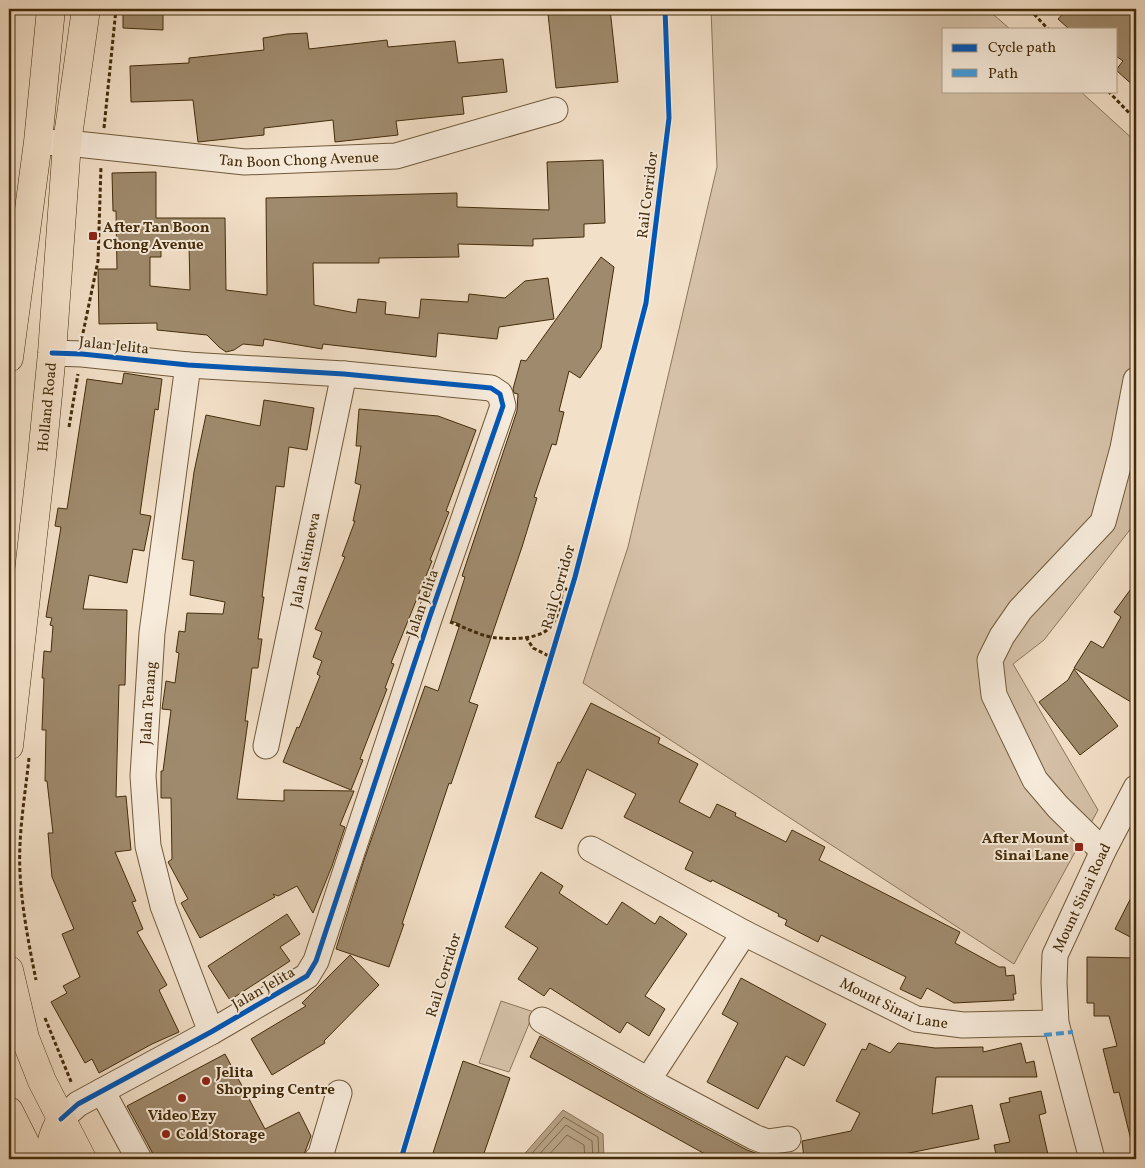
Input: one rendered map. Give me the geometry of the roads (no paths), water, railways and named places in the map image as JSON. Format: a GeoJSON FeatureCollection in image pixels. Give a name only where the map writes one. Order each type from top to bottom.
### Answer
{"type":"FeatureCollection","features":[{"type":"Feature","properties":{"kind":"main road"},"geometry":{"type":"LineString","coordinates":[[9,358],[38,142],[51,9]]}},
{"type":"Feature","properties":{"kind":"main road","name":"Holland Road"},"geometry":{"type":"LineString","coordinates":[[19,748],[11,708],[42,456],[52,353],[67,143],[86,9]]}},
{"type":"Feature","properties":{"kind":"main road"},"geometry":{"type":"LineString","coordinates":[[9,970],[25,1038],[42,1081],[82,1159]]}},
{"type":"Feature","properties":{"kind":"main road"},"geometry":{"type":"LineString","coordinates":[[9,1111],[33,1159]]}},
{"type":"Feature","properties":{"kind":"main road"},"geometry":{"type":"LineString","coordinates":[[50,1159],[49,1150],[52,1137],[61,1119]]}},
{"type":"Feature","properties":{"kind":"street","name":"Tan Boon Chong Avenue"},"geometry":{"type":"LineString","coordinates":[[38,142],[67,143],[245,162],[396,156],[556,110]]}},
{"type":"Feature","properties":{"kind":"street","name":"Jalan Jelita"},"geometry":{"type":"LineString","coordinates":[[52,353],[82,354],[188,365],[344,374],[491,388],[500,394],[503,406],[430,616],[316,961],[307,976],[211,1032],[93,1096],[61,1119]]}},
{"type":"Feature","properties":{"kind":"street","name":"Jalan Tenang"},"geometry":{"type":"LineString","coordinates":[[188,365],[152,633],[143,776],[148,846],[163,906],[211,1032]]}},
{"type":"Feature","properties":{"kind":"street","name":"Jalan Istimewa"},"geometry":{"type":"LineString","coordinates":[[266,746],[344,374]]}},
{"type":"Feature","properties":{"kind":"street"},"geometry":{"type":"LineString","coordinates":[[1102,851],[1058,807],[1035,780],[994,695],[990,660],[1002,636],[1020,610],[1103,522],[1130,446],[1136,380]]}},
{"type":"Feature","properties":{"kind":"street","name":"Mount Sinai Road"},"geometry":{"type":"LineString","coordinates":[[1092,1159],[1056,1023],[1055,955],[1102,851],[1136,788]]}},
{"type":"Feature","properties":{"kind":"street","name":"Mount Sinai Lane"},"geometry":{"type":"LineString","coordinates":[[591,849],[744,933],[916,1019],[963,1025],[1056,1023]]}},
{"type":"Feature","properties":{"kind":"street"},"geometry":{"type":"LineString","coordinates":[[648,1080],[744,933]]}},
{"type":"Feature","properties":{"kind":"street"},"geometry":{"type":"LineString","coordinates":[[542,1020],[754,1137],[767,1142],[788,1139]]}},
{"type":"Feature","properties":{"kind":"street"},"geometry":{"type":"LineString","coordinates":[[317,1159],[320,1157],[339,1093]]}},
{"type":"Feature","properties":{"kind":"street"},"geometry":{"type":"LineString","coordinates":[[93,1096],[139,1159]]}},
{"type":"Feature","properties":{"kind":"water"},"geometry":{"type":"Polygon","coordinates":[[[563,1110],[603,1134],[604,1159],[520,1159],[563,1110]]]}},
{"type":"Feature","properties":{"kind":"place","name":"After Tan Boon Chong Avenue"},"geometry":{"type":"Point","coordinates":[93,236]}},
{"type":"Feature","properties":{"kind":"place","name":"After Mount Sinai Lane"},"geometry":{"type":"Point","coordinates":[1079,847]}},
{"type":"Feature","properties":{"kind":"place","name":"Jelita Shopping Centre"},"geometry":{"type":"Point","coordinates":[206,1081]}},
{"type":"Feature","properties":{"kind":"place","name":"Video Ezy"},"geometry":{"type":"Point","coordinates":[182,1098]}},
{"type":"Feature","properties":{"kind":"place","name":"Cold Storage"},"geometry":{"type":"Point","coordinates":[166,1134]}}]}
